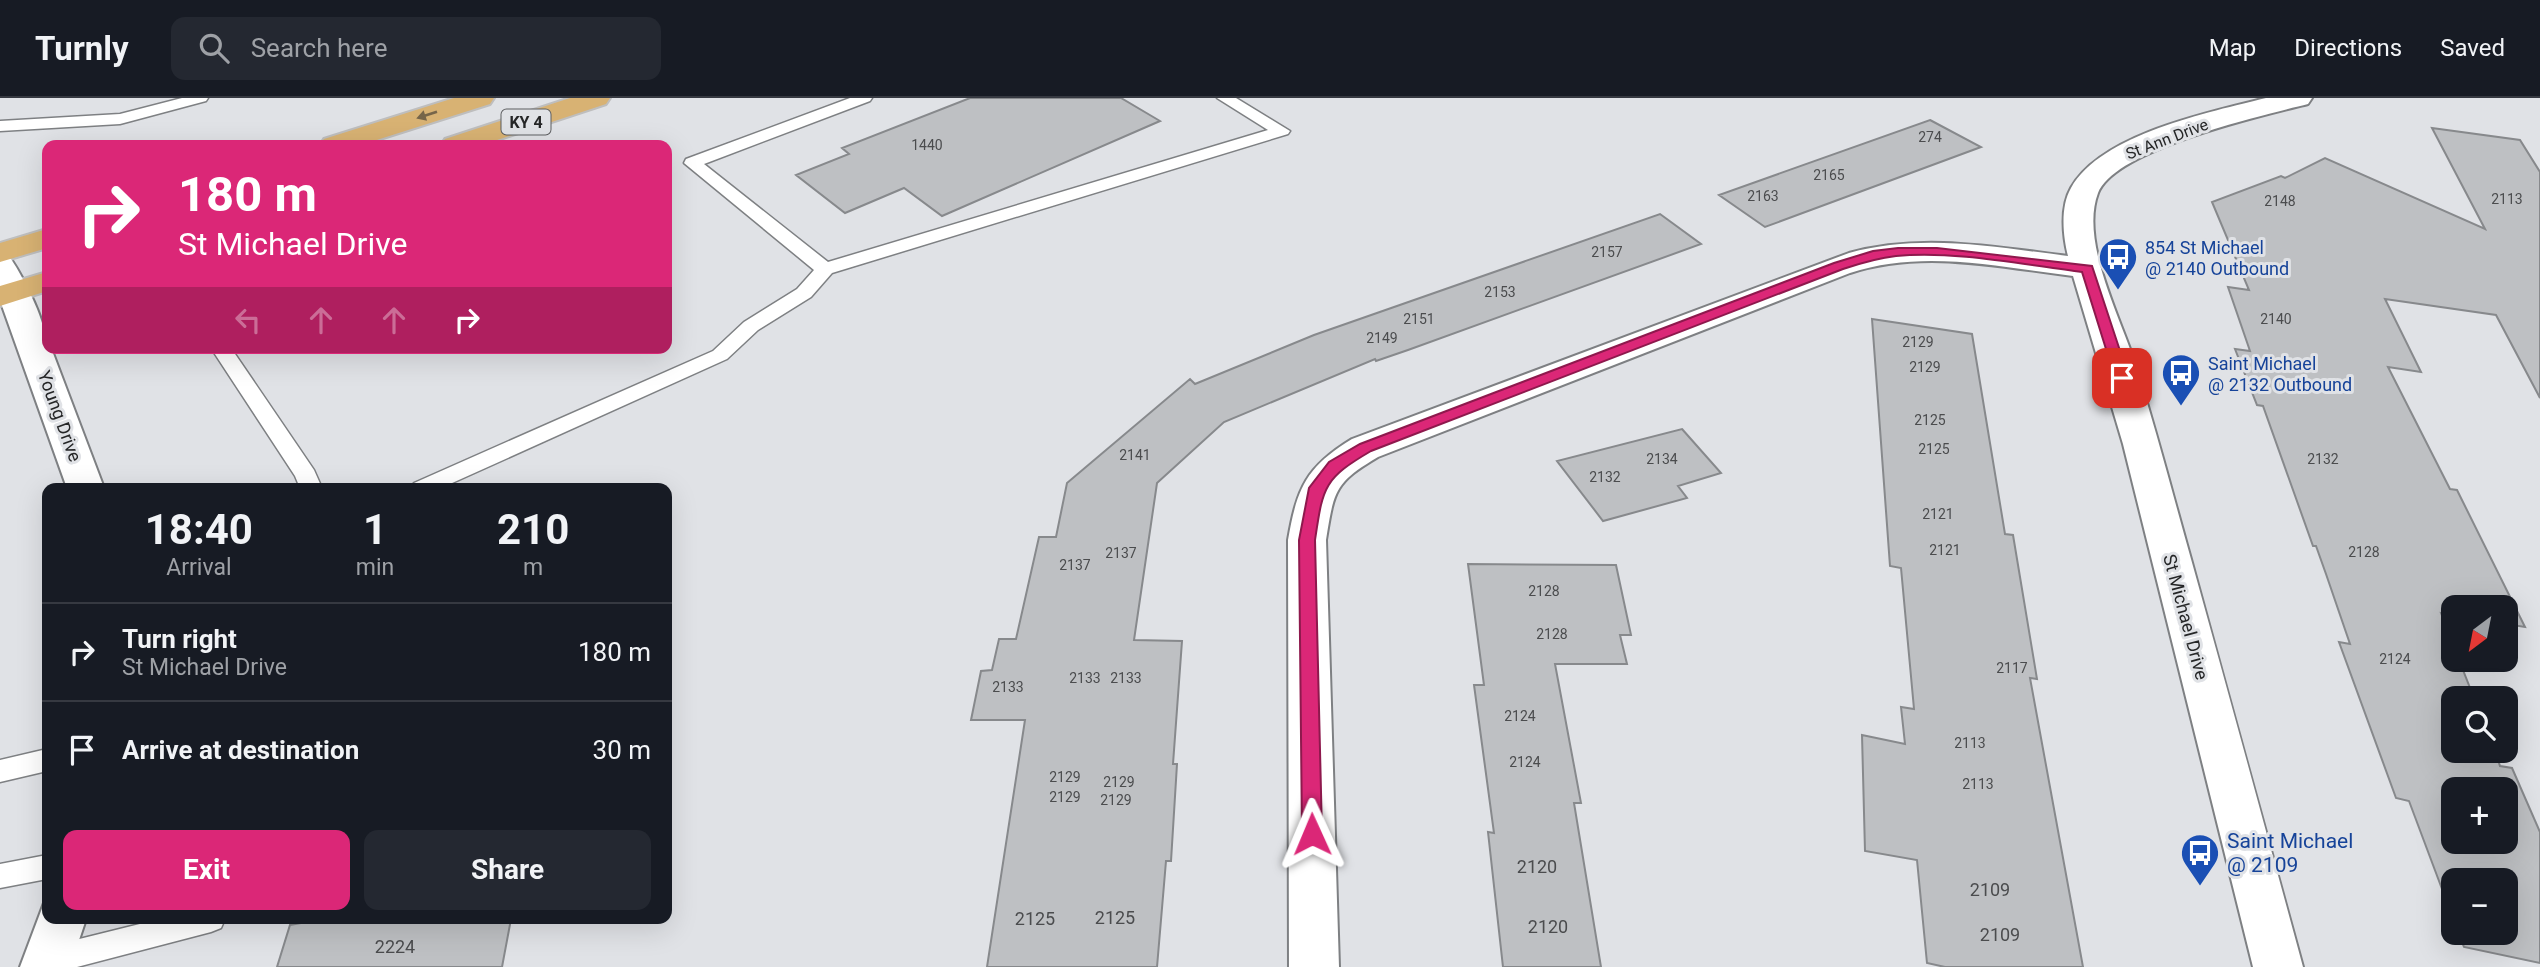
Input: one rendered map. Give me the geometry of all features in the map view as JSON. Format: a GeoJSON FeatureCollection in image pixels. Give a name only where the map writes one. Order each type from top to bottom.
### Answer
{"type":"FeatureCollection","features":[{"type":"Feature","properties":{"kind":"highway","name":"KY 4"},"geometry":{"type":"LineString","coordinates":[[350,140],[481,98]]}},
{"type":"Feature","properties":{"kind":"highway","name":"KY 4"},"geometry":{"type":"LineString","coordinates":[[470,140],[597,98]]}},
{"type":"Feature","properties":{"kind":"highway"},"geometry":{"type":"LineString","coordinates":[[0,253],[42,240]]}},
{"type":"Feature","properties":{"kind":"highway"},"geometry":{"type":"LineString","coordinates":[[4,285],[42,281]]}},
{"type":"Feature","properties":{"kind":"street","name":"St Ann Drive"},"geometry":{"type":"LineString","coordinates":[[2087,268],[2077,209],[2084,188],[2102,168],[2141,147],[2198,126],[2299,98]]}},
{"type":"Feature","properties":{"kind":"street"},"geometry":{"type":"LineString","coordinates":[[1314,967],[1307,540],[1315,492],[1334,466],[1365,448],[1873,255],[1937,252],[2087,268]]}},
{"type":"Feature","properties":{"kind":"street","name":"St Michael Drive"},"geometry":{"type":"LineString","coordinates":[[2087,268],[2130,401],[2278,967]]}},
{"type":"Feature","properties":{"kind":"street","name":"Young Drive"},"geometry":{"type":"LineString","coordinates":[[4,285],[84,483]]}},
{"type":"Feature","properties":{"kind":"lane"},"geometry":{"type":"LineString","coordinates":[[0,126],[120,119],[147,105],[200,98]]}},
{"type":"Feature","properties":{"kind":"lane"},"geometry":{"type":"LineString","coordinates":[[825,268],[692,163],[864,98]]}},
{"type":"Feature","properties":{"kind":"lane"},"geometry":{"type":"LineString","coordinates":[[433,483],[720,355],[751,326],[804,293],[825,268],[1282,131],[1225,98]]}},
{"type":"Feature","properties":{"kind":"lane"},"geometry":{"type":"LineString","coordinates":[[225,354],[308,483]]}},
{"type":"Feature","properties":{"kind":"lane"},"geometry":{"type":"LineString","coordinates":[[0,771],[42,761]]}},
{"type":"Feature","properties":{"kind":"lane"},"geometry":{"type":"LineString","coordinates":[[0,876],[42,868]]}},
{"type":"Feature","properties":{"kind":"lane"},"geometry":{"type":"LineString","coordinates":[[51,949],[184,924]]}},
{"type":"Feature","properties":{"kind":"building"},"geometry":{"type":"Polygon","coordinates":[[[970,98],[1121,98],[1160,121],[942,216],[904,188],[845,213],[796,175],[849,154],[842,148],[970,98]]]}},
{"type":"Feature","properties":{"kind":"building"},"geometry":{"type":"Polygon","coordinates":[[[1930,120],[1981,147],[1765,227],[1719,195],[1930,120]]]}},
{"type":"Feature","properties":{"kind":"building"},"geometry":{"type":"Polygon","coordinates":[[[2432,128],[2520,140],[2540,172],[2540,398],[2496,315],[2385,299],[2421,372],[2388,367],[2450,489],[2457,490],[2509,595],[2441,595],[2441,672],[2464,672],[2469,686],[2441,686],[2441,763],[2499,763],[2500,766],[2512,768],[2516,777],[2441,777],[2441,854],[2518,854],[2518,782],[2540,832],[2540,963],[2464,947],[2463,945],[2518,945],[2518,868],[2441,868],[2441,886],[2409,801],[2396,798],[2339,642],[2350,644],[2316,546],[2313,546],[2263,406],[2257,405],[2235,349],[2250,351],[2228,287],[2249,290],[2212,202],[2281,176],[2285,178],[2325,158],[2485,229],[2432,128]]]}},
{"type":"Feature","properties":{"kind":"building"},"geometry":{"type":"Polygon","coordinates":[[[1660,214],[1701,244],[1408,350],[1376,361],[1375,359],[1224,422],[1157,483],[1134,640],[1182,641],[1173,764],[1177,764],[1171,861],[1166,861],[1157,967],[987,967],[1025,720],[971,720],[981,671],[992,670],[999,639],[1016,639],[1039,537],[1056,537],[1067,483],[1190,379],[1195,384],[1314,335],[1660,214]]]}},
{"type":"Feature","properties":{"kind":"building"},"geometry":{"type":"Polygon","coordinates":[[[1872,319],[1972,334],[2005,534],[2013,535],[2037,679],[2030,678],[2083,967],[1945,967],[1927,963],[1917,860],[1865,851],[1862,735],[1905,744],[1901,707],[1914,709],[1901,568],[1890,566],[1872,319]]]}},
{"type":"Feature","properties":{"kind":"building"},"geometry":{"type":"Polygon","coordinates":[[[1682,429],[1721,473],[1678,486],[1687,498],[1603,521],[1557,461],[1682,429]]]}},
{"type":"Feature","properties":{"kind":"building"},"geometry":{"type":"Polygon","coordinates":[[[1468,564],[1616,565],[1631,635],[1620,635],[1627,664],[1555,664],[1581,803],[1574,803],[1601,967],[1503,967],[1488,832],[1494,833],[1474,685],[1484,685],[1468,564]]]}},
{"type":"Feature","properties":{"kind":"building"},"geometry":{"type":"Polygon","coordinates":[[[2518,613],[2525,627],[2518,626],[2518,613]]]}},
{"type":"Feature","properties":{"kind":"building"},"geometry":{"type":"Polygon","coordinates":[[[510,924],[502,967],[277,967],[290,925],[510,924]]]}},
{"type":"Feature","properties":{"kind":"place","name":"854 St Michael @ 2140 Outbound"},"geometry":{"type":"Point","coordinates":[2118,291]}},
{"type":"Feature","properties":{"kind":"place","name":"Saint Michael @ 2132 Outbound"},"geometry":{"type":"Point","coordinates":[2181,407]}},
{"type":"Feature","properties":{"kind":"place","name":"Saint Michael @ 2109"},"geometry":{"type":"Point","coordinates":[2200,887]}},
{"type":"Feature","properties":{"kind":"route"},"geometry":{"type":"LineString","coordinates":[[1312,834],[1307,540],[1315,492],[1334,466],[1365,448],[1839,266],[1873,255],[1898,252],[1937,252],[2087,268],[2122,378]]}}]}
